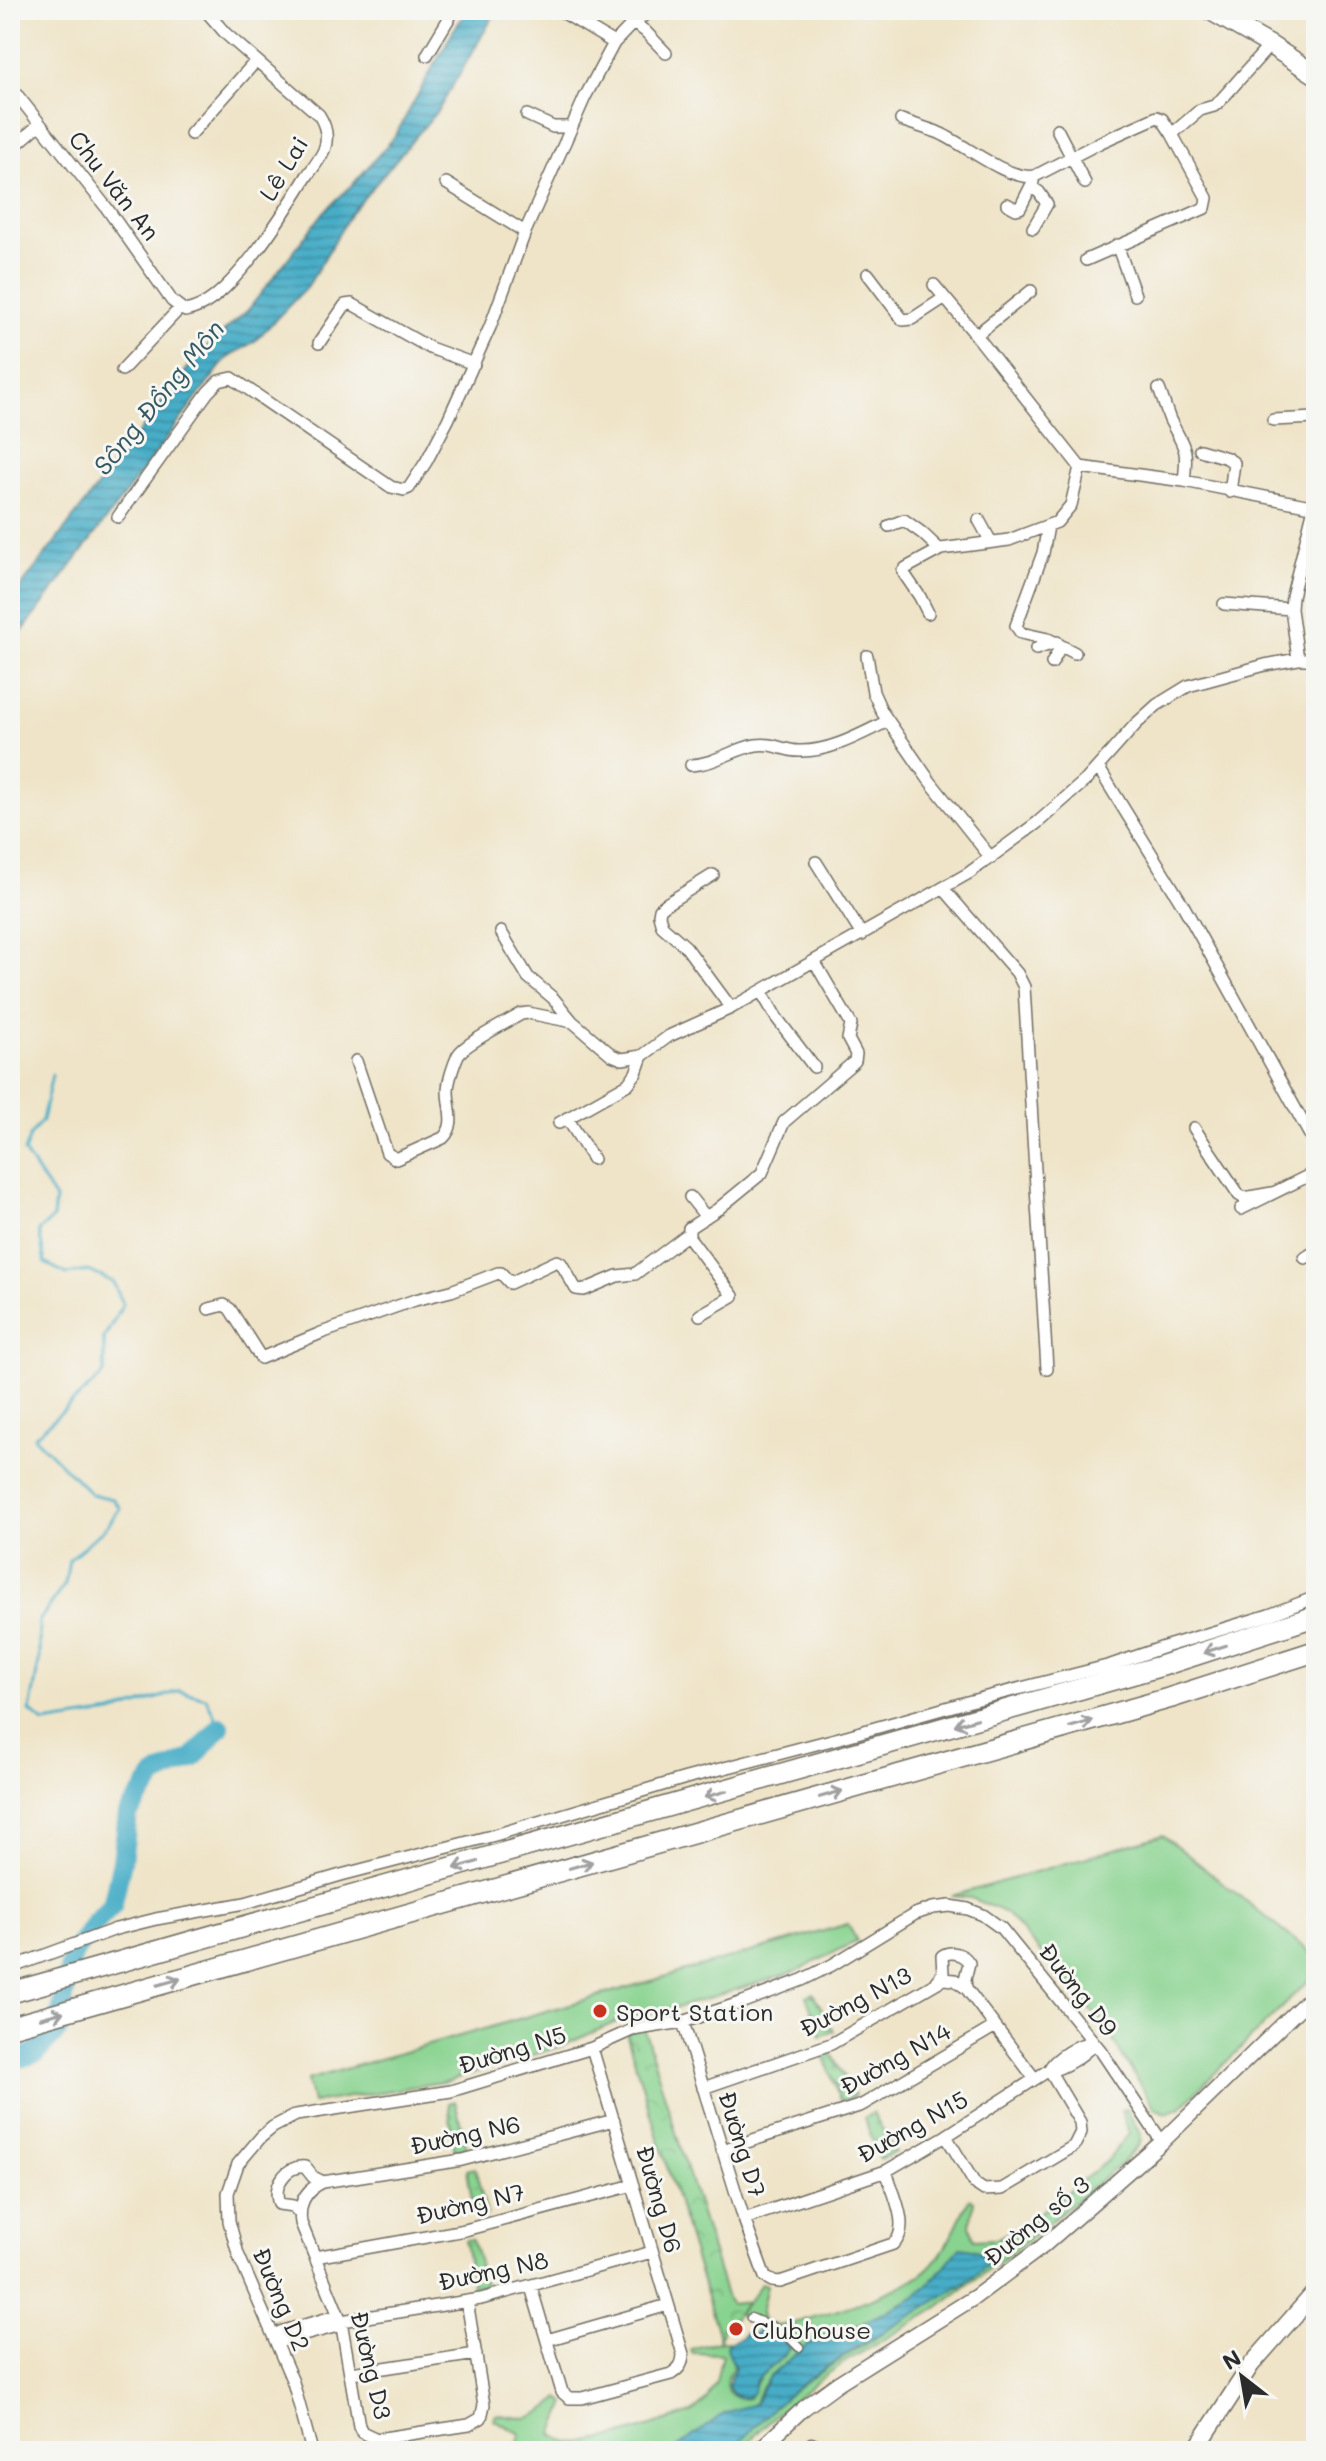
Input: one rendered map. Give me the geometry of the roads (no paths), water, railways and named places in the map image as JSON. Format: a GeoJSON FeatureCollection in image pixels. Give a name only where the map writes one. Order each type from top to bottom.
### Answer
{"type":"FeatureCollection","features":[{"type":"Feature","properties":{"kind":"highway"},"geometry":{"type":"LineString","coordinates":[[10,1993],[1146,1670],[1316,1616]]}},
{"type":"Feature","properties":{"kind":"highway"},"geometry":{"type":"LineString","coordinates":[[10,2027],[1155,1703],[1316,1651]]}},
{"type":"Feature","properties":{"kind":"main road"},"geometry":{"type":"LineString","coordinates":[[1209,10],[1316,75]]}},
{"type":"Feature","properties":{"kind":"main road"},"geometry":{"type":"LineString","coordinates":[[1195,2451],[1251,2365],[1316,2291]]}},
{"type":"Feature","properties":{"kind":"street"},"geometry":{"type":"LineString","coordinates":[[10,18],[17,10]]}},
{"type":"Feature","properties":{"kind":"street","name":"Lê Lai"},"geometry":{"type":"LineString","coordinates":[[122,370],[182,309],[195,309],[213,298],[242,267],[292,200],[324,150],[327,128],[319,115],[220,28],[205,10]]}},
{"type":"Feature","properties":{"kind":"street"},"geometry":{"type":"LineString","coordinates":[[427,55],[454,10]]}},
{"type":"Feature","properties":{"kind":"street"},"geometry":{"type":"LineString","coordinates":[[559,10],[614,43]]}},
{"type":"Feature","properties":{"kind":"street"},"geometry":{"type":"LineString","coordinates":[[118,517],[208,392],[219,381],[232,378],[391,487],[404,490],[415,480],[474,364],[525,232],[571,127],[614,43],[633,23],[652,10]]}},
{"type":"Feature","properties":{"kind":"street"},"geometry":{"type":"LineString","coordinates":[[633,23],[666,53]]}},
{"type":"Feature","properties":{"kind":"street"},"geometry":{"type":"LineString","coordinates":[[1172,134],[1200,110],[1219,102],[1270,45]]}},
{"type":"Feature","properties":{"kind":"street"},"geometry":{"type":"LineString","coordinates":[[191,134],[256,61]]}},
{"type":"Feature","properties":{"kind":"street","name":"Chu Văn An"},"geometry":{"type":"LineString","coordinates":[[10,86],[106,207],[172,301],[182,309]]}},
{"type":"Feature","properties":{"kind":"street"},"geometry":{"type":"LineString","coordinates":[[527,115],[553,127],[571,127]]}},
{"type":"Feature","properties":{"kind":"street"},"geometry":{"type":"LineString","coordinates":[[1007,204],[1020,208],[1033,181],[1071,156],[1157,117],[1162,119],[1207,198],[1205,208],[1086,260]]}},
{"type":"Feature","properties":{"kind":"street"},"geometry":{"type":"LineString","coordinates":[[901,120],[939,133],[1011,173],[1033,181],[1047,204],[1033,228]]}},
{"type":"Feature","properties":{"kind":"street"},"geometry":{"type":"LineString","coordinates":[[10,150],[39,125]]}},
{"type":"Feature","properties":{"kind":"street"},"geometry":{"type":"LineString","coordinates":[[1057,129],[1085,183]]}},
{"type":"Feature","properties":{"kind":"street"},"geometry":{"type":"LineString","coordinates":[[446,183],[525,232]]}},
{"type":"Feature","properties":{"kind":"street"},"geometry":{"type":"LineString","coordinates":[[1117,245],[1135,295]]}},
{"type":"Feature","properties":{"kind":"street"},"geometry":{"type":"LineString","coordinates":[[868,274],[903,320],[912,319],[944,298]]}},
{"type":"Feature","properties":{"kind":"street"},"geometry":{"type":"LineString","coordinates":[[934,285],[1080,467],[1184,481],[1315,507],[1292,596],[1298,659]]}},
{"type":"Feature","properties":{"kind":"street"},"geometry":{"type":"LineString","coordinates":[[976,335],[1031,291]]}},
{"type":"Feature","properties":{"kind":"street"},"geometry":{"type":"LineString","coordinates":[[319,343],[345,305],[352,304],[430,348],[474,364]]}},
{"type":"Feature","properties":{"kind":"street"},"geometry":{"type":"LineString","coordinates":[[1159,389],[1170,420],[1185,448],[1184,481]]}},
{"type":"Feature","properties":{"kind":"street"},"geometry":{"type":"LineString","coordinates":[[1273,420],[1316,418]]}},
{"type":"Feature","properties":{"kind":"street"},"geometry":{"type":"LineString","coordinates":[[1200,450],[1234,463],[1230,492]]}},
{"type":"Feature","properties":{"kind":"street"},"geometry":{"type":"LineString","coordinates":[[928,613],[903,571],[939,549],[1019,538],[1048,526],[1064,515],[1071,505],[1080,467]]}},
{"type":"Feature","properties":{"kind":"street"},"geometry":{"type":"LineString","coordinates":[[889,526],[904,520],[939,549]]}},
{"type":"Feature","properties":{"kind":"street"},"geometry":{"type":"LineString","coordinates":[[979,520],[991,542]]}},
{"type":"Feature","properties":{"kind":"street"},"geometry":{"type":"LineString","coordinates":[[1048,526],[1043,553],[1016,626],[1021,633],[1065,647]]}},
{"type":"Feature","properties":{"kind":"street"},"geometry":{"type":"LineString","coordinates":[[1224,604],[1291,609]]}},
{"type":"Feature","properties":{"kind":"street"},"geometry":{"type":"LineString","coordinates":[[1036,649],[1065,647]]}},
{"type":"Feature","properties":{"kind":"street"},"geometry":{"type":"LineString","coordinates":[[1052,663],[1059,650],[1065,647]]}},
{"type":"Feature","properties":{"kind":"street"},"geometry":{"type":"LineString","coordinates":[[867,656],[873,692],[888,721],[929,780],[991,858]]}},
{"type":"Feature","properties":{"kind":"street"},"geometry":{"type":"LineString","coordinates":[[501,932],[528,977],[553,998],[573,1022],[612,1055],[622,1059],[642,1056],[669,1036],[731,1008],[991,858],[1037,823],[1098,767],[1157,705],[1188,686],[1253,668],[1298,659],[1316,659]]}},
{"type":"Feature","properties":{"kind":"street"},"geometry":{"type":"LineString","coordinates":[[691,765],[711,762],[733,751],[766,743],[800,751],[815,749],[842,742],[888,721]]}},
{"type":"Feature","properties":{"kind":"street"},"geometry":{"type":"LineString","coordinates":[[1098,767],[1183,905],[1316,1146]]}},
{"type":"Feature","properties":{"kind":"street"},"geometry":{"type":"LineString","coordinates":[[816,862],[862,935]]}},
{"type":"Feature","properties":{"kind":"street"},"geometry":{"type":"LineString","coordinates":[[713,875],[666,904],[659,915],[667,932],[686,947],[731,1008]]}},
{"type":"Feature","properties":{"kind":"street"},"geometry":{"type":"LineString","coordinates":[[943,888],[1017,973],[1024,987],[1047,1369]]}},
{"type":"Feature","properties":{"kind":"street"},"geometry":{"type":"LineString","coordinates":[[209,1309],[224,1305],[230,1309],[261,1358],[321,1333],[498,1273],[510,1283],[557,1261],[580,1291],[635,1274],[762,1173],[784,1122],[855,1061],[856,1054],[848,1039],[851,1024],[814,961]]}},
{"type":"Feature","properties":{"kind":"street"},"geometry":{"type":"LineString","coordinates":[[761,991],[814,1067]]}},
{"type":"Feature","properties":{"kind":"street"},"geometry":{"type":"LineString","coordinates":[[356,1061],[387,1153],[393,1159],[399,1159],[449,1133],[452,1125],[448,1086],[461,1052],[521,1014],[573,1022]]}},
{"type":"Feature","properties":{"kind":"street"},"geometry":{"type":"LineString","coordinates":[[593,1159],[563,1121],[628,1084],[642,1056]]}},
{"type":"Feature","properties":{"kind":"street"},"geometry":{"type":"LineString","coordinates":[[1304,1125],[1316,1118]]}},
{"type":"Feature","properties":{"kind":"street"},"geometry":{"type":"LineString","coordinates":[[1194,1128],[1239,1195],[1244,1198],[1272,1193]]}},
{"type":"Feature","properties":{"kind":"street"},"geometry":{"type":"LineString","coordinates":[[1241,1209],[1316,1172]]}},
{"type":"Feature","properties":{"kind":"street"},"geometry":{"type":"LineString","coordinates":[[690,1197],[706,1217]]}},
{"type":"Feature","properties":{"kind":"street"},"geometry":{"type":"LineString","coordinates":[[688,1234],[733,1296],[700,1315]]}},
{"type":"Feature","properties":{"kind":"street"},"geometry":{"type":"LineString","coordinates":[[1305,1258],[1316,1251]]}},
{"type":"Feature","properties":{"kind":"street"},"geometry":{"type":"LineString","coordinates":[[10,1968],[116,1929],[245,1903],[495,1835],[686,1778],[1111,1665],[1316,1597]]}},
{"type":"Feature","properties":{"kind":"street","name":"Đường D9"},"geometry":{"type":"LineString","coordinates":[[933,1908],[950,1906],[968,1909],[996,1923],[1093,2042],[1162,2142]]}},
{"type":"Feature","properties":{"kind":"street","name":"Đường N5"},"geometry":{"type":"LineString","coordinates":[[238,2164],[261,2137],[285,2119],[451,2091],[592,2048],[632,2030],[683,2022],[802,1980],[915,1914],[933,1908]]}},
{"type":"Feature","properties":{"kind":"street","name":"Đường N13"},"geometry":{"type":"LineString","coordinates":[[703,2088],[831,2044],[936,1981],[943,1973],[942,1956],[948,1953],[958,1954],[969,1963],[966,1988]]}},
{"type":"Feature","properties":{"kind":"street","name":"Đường N13"},"geometry":{"type":"LineString","coordinates":[[936,1981],[953,1980],[966,1988]]}},
{"type":"Feature","properties":{"kind":"street"},"geometry":{"type":"LineString","coordinates":[[966,1988],[1035,2079]]}},
{"type":"Feature","properties":{"kind":"street","name":"Đường số 3"},"geometry":{"type":"LineString","coordinates":[[758,2451],[804,2408],[838,2383],[962,2306],[1042,2247],[1162,2142],[1316,1992]]}},
{"type":"Feature","properties":{"kind":"street","name":"Đường D7"},"geometry":{"type":"LineString","coordinates":[[683,2022],[765,2277],[780,2282],[898,2240],[902,2223],[886,2171]]}},
{"type":"Feature","properties":{"kind":"street","name":"Đường N14"},"geometry":{"type":"LineString","coordinates":[[722,2150],[862,2105],[994,2027]]}},
{"type":"Feature","properties":{"kind":"street","name":"Đường N15"},"geometry":{"type":"LineString","coordinates":[[744,2219],[886,2171],[1049,2070],[1054,2062],[1085,2043],[1093,2042]]}},
{"type":"Feature","properties":{"kind":"street","name":"Đường D6"},"geometry":{"type":"LineString","coordinates":[[547,2340],[562,2392],[569,2398],[582,2398],[671,2374],[682,2363],[683,2354],[592,2048]]}},
{"type":"Feature","properties":{"kind":"street"},"geometry":{"type":"LineString","coordinates":[[946,2136],[975,2184],[984,2190],[1002,2189],[1074,2146],[1081,2132],[1075,2111],[1049,2070]]}},
{"type":"Feature","properties":{"kind":"street","name":"Đường N6"},"geometry":{"type":"LineString","coordinates":[[300,2214],[293,2206],[279,2204],[276,2197],[276,2190],[284,2177],[298,2166],[305,2167],[313,2177],[323,2182],[462,2160],[614,2120]]}},
{"type":"Feature","properties":{"kind":"street","name":"Đường D2"},"geometry":{"type":"LineString","coordinates":[[238,2164],[228,2193],[229,2221],[238,2254],[293,2382],[312,2451]]}},
{"type":"Feature","properties":{"kind":"street"},"geometry":{"type":"LineString","coordinates":[[300,2214],[308,2192],[323,2182]]}},
{"type":"Feature","properties":{"kind":"street","name":"Đường N7"},"geometry":{"type":"LineString","coordinates":[[315,2257],[465,2230],[633,2185]]}},
{"type":"Feature","properties":{"kind":"street","name":"Đường D3"},"geometry":{"type":"LineString","coordinates":[[300,2214],[304,2232],[341,2321],[362,2432],[377,2439],[469,2425],[481,2418],[484,2405],[476,2354]]}},
{"type":"Feature","properties":{"kind":"street","name":"Đường N8"},"geometry":{"type":"LineString","coordinates":[[276,2339],[280,2332],[329,2318],[341,2321],[467,2301],[531,2287],[652,2252]]}},
{"type":"Feature","properties":{"kind":"street"},"geometry":{"type":"LineString","coordinates":[[531,2287],[547,2340],[668,2305]]}},
{"type":"Feature","properties":{"kind":"street"},"geometry":{"type":"LineString","coordinates":[[351,2373],[476,2354],[467,2301]]}},
{"type":"Feature","properties":{"kind":"street"},"geometry":{"type":"LineString","coordinates":[[751,2318],[784,2332],[799,2347]]}},
{"type":"Feature","properties":{"kind":"street"},"geometry":{"type":"LineString","coordinates":[[800,2451],[811,2442],[827,2451]]}},
{"type":"Feature","properties":{"kind":"water","name":"Sông Đồng Môn"},"geometry":{"type":"Polygon","coordinates":[[[468,10],[497,10],[439,109],[351,213],[308,286],[255,341],[226,359],[10,648],[10,601],[198,355],[248,310],[324,212],[395,136],[453,31],[468,10]]]}},
{"type":"Feature","properties":{"kind":"water"},"geometry":{"type":"Polygon","coordinates":[[[960,2247],[982,2253],[989,2259],[988,2265],[960,2287],[793,2390],[730,2451],[673,2451],[720,2416],[755,2404],[768,2378],[810,2342],[851,2329],[915,2297],[960,2247]]]}},
{"type":"Feature","properties":{"kind":"water"},"geometry":{"type":"Polygon","coordinates":[[[762,2326],[780,2333],[789,2348],[756,2380],[753,2393],[739,2397],[728,2386],[735,2367],[727,2346],[729,2342],[742,2338],[745,2332],[751,2336],[762,2326]]]}},
{"type":"Feature","properties":{"kind":"waterway"},"geometry":{"type":"LineString","coordinates":[[52,1075],[42,1120],[30,1136],[24,1152],[55,1199],[53,1218],[39,1231],[45,1263],[67,1274],[89,1271],[113,1282],[123,1304],[104,1338],[104,1374],[34,1437],[91,1494],[113,1499],[120,1508],[107,1526],[69,1560],[65,1584],[39,1621],[39,1662],[30,1711],[44,1723],[112,1713],[180,1691],[206,1698],[220,1727]]}},
{"type":"Feature","properties":{"kind":"waterway"},"geometry":{"type":"LineString","coordinates":[[10,2061],[36,2053],[58,2030],[72,1955],[95,1923],[112,1906],[128,1814],[155,1776],[193,1758],[220,1727]]}},
{"type":"Feature","properties":{"kind":"place","name":"Sport Station"},"geometry":{"type":"Point","coordinates":[600,2011]}},
{"type":"Feature","properties":{"kind":"place","name":"Clubhouse"},"geometry":{"type":"Point","coordinates":[736,2329]}}]}
